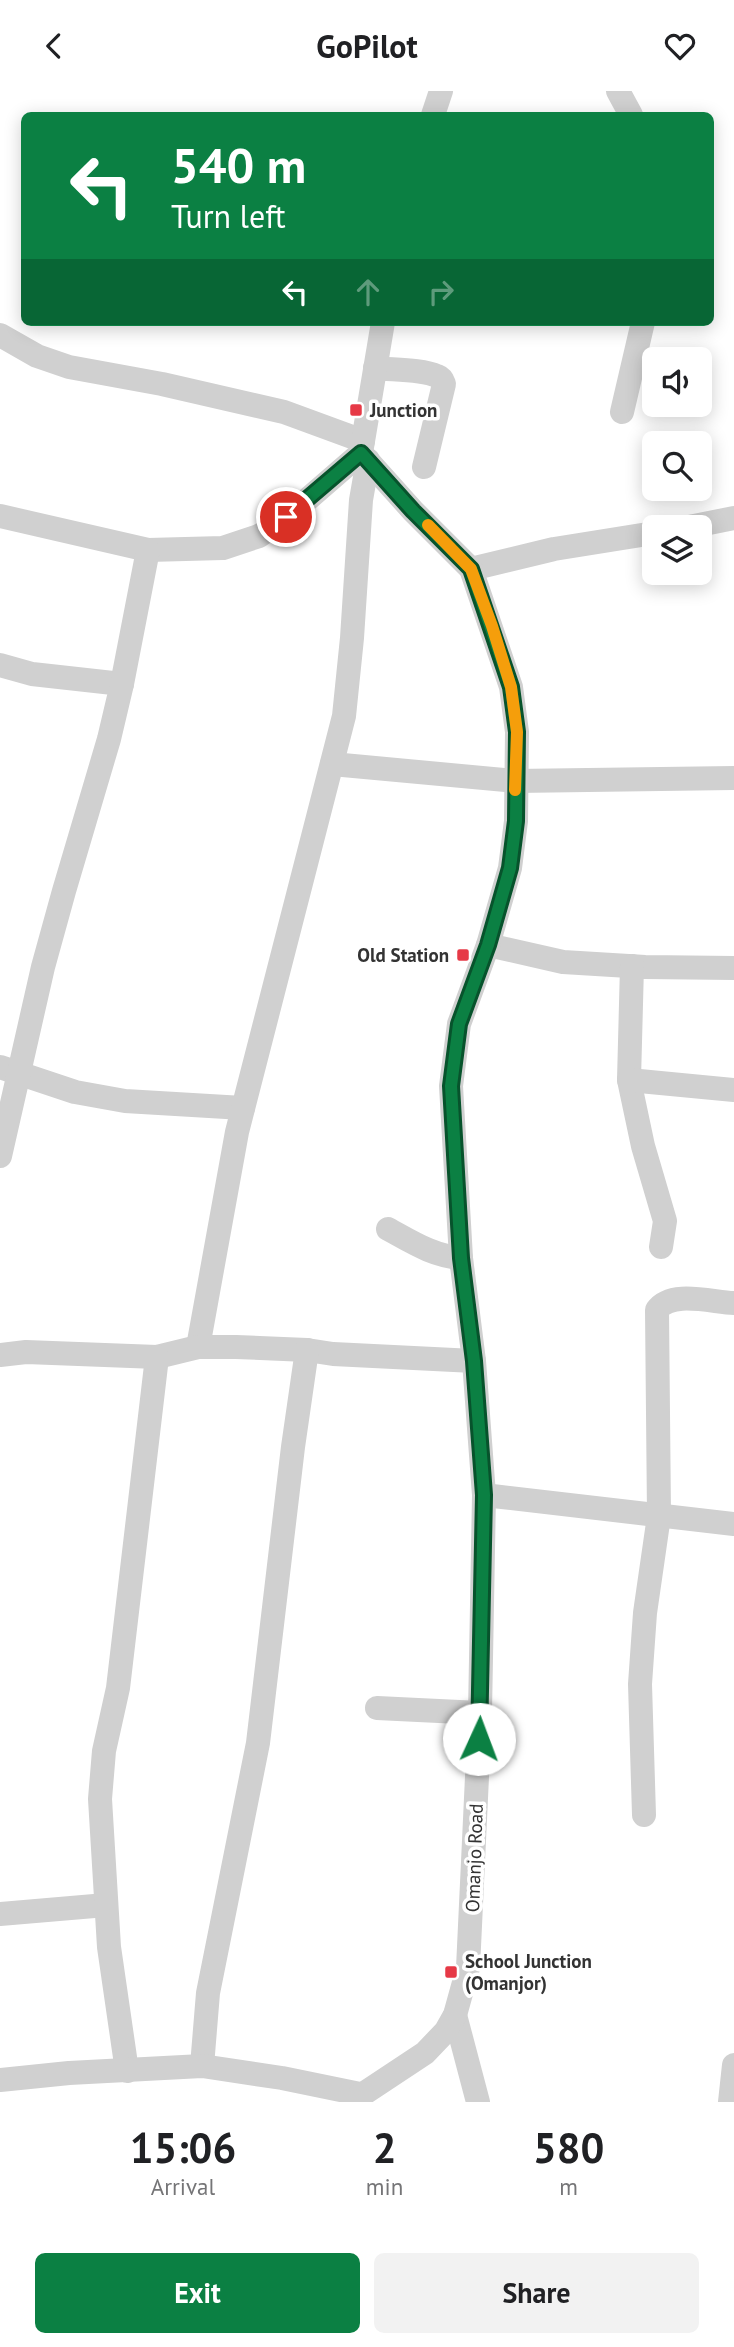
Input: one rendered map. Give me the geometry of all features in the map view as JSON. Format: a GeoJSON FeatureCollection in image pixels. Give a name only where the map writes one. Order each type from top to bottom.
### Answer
{"type":"FeatureCollection","features":[{"type":"Feature","properties":{"kind":"street"},"geometry":{"type":"LineString","coordinates":[[434,112],[441,91]]}},
{"type":"Feature","properties":{"kind":"street"},"geometry":{"type":"LineString","coordinates":[[618,91],[629,112]]}},
{"type":"Feature","properties":{"kind":"street"},"geometry":{"type":"LineString","coordinates":[[198,1347],[243,1108],[344,716],[364,452],[382,326]]}},
{"type":"Feature","properties":{"kind":"street"},"geometry":{"type":"LineString","coordinates":[[622,412],[642,326]]}},
{"type":"Feature","properties":{"kind":"street"},"geometry":{"type":"LineString","coordinates":[[0,335],[37,356],[69,367],[284,412],[364,452]]}},
{"type":"Feature","properties":{"kind":"street"},"geometry":{"type":"LineString","coordinates":[[375,368],[425,373],[442,379],[444,384],[424,467]]}},
{"type":"Feature","properties":{"kind":"street"},"geometry":{"type":"LineString","coordinates":[[0,516],[148,550],[223,548],[259,535],[304,504],[364,452]]}},
{"type":"Feature","properties":{"kind":"street","name":"Omanjo Road"},"geometry":{"type":"LineString","coordinates":[[355,2098],[425,2053],[446,2031],[455,2015],[468,1968],[480,1713],[484,1495],[474,1361],[461,1258],[451,1086],[459,1024],[488,945],[510,868],[516,821],[517,732],[511,687],[471,569],[413,511],[364,452]]}},
{"type":"Feature","properties":{"kind":"street"},"geometry":{"type":"LineString","coordinates":[[712,522],[734,518]]}},
{"type":"Feature","properties":{"kind":"street"},"geometry":{"type":"LineString","coordinates":[[471,569],[554,549],[642,535]]}},
{"type":"Feature","properties":{"kind":"street"},"geometry":{"type":"LineString","coordinates":[[0,1156],[9,1069],[97,784],[122,684],[148,550]]}},
{"type":"Feature","properties":{"kind":"street"},"geometry":{"type":"LineString","coordinates":[[0,665],[32,674],[122,684]]}},
{"type":"Feature","properties":{"kind":"street"},"geometry":{"type":"LineString","coordinates":[[332,764],[515,781],[734,778]]}},
{"type":"Feature","properties":{"kind":"street"},"geometry":{"type":"LineString","coordinates":[[488,945],[563,962],[734,968]]}},
{"type":"Feature","properties":{"kind":"street"},"geometry":{"type":"LineString","coordinates":[[632,965],[629,1080],[643,1146],[664,1221],[661,1247]]}},
{"type":"Feature","properties":{"kind":"street"},"geometry":{"type":"LineString","coordinates":[[9,1069],[75,1091],[125,1101],[243,1108]]}},
{"type":"Feature","properties":{"kind":"street"},"geometry":{"type":"LineString","coordinates":[[629,1080],[734,1090]]}},
{"type":"Feature","properties":{"kind":"street"},"geometry":{"type":"LineString","coordinates":[[388,1229],[444,1257],[461,1258]]}},
{"type":"Feature","properties":{"kind":"street"},"geometry":{"type":"LineString","coordinates":[[644,1815],[640,1684],[645,1613],[659,1517],[657,1310],[663,1302],[674,1298],[734,1303]]}},
{"type":"Feature","properties":{"kind":"street"},"geometry":{"type":"LineString","coordinates":[[0,1355],[26,1352],[157,1357],[198,1347],[307,1350],[333,1354],[474,1361]]}},
{"type":"Feature","properties":{"kind":"street"},"geometry":{"type":"LineString","coordinates":[[202,2066],[208,1993],[258,1743],[307,1350]]}},
{"type":"Feature","properties":{"kind":"street"},"geometry":{"type":"LineString","coordinates":[[127,2071],[109,1947],[100,1799],[104,1751],[118,1688],[157,1357]]}},
{"type":"Feature","properties":{"kind":"street"},"geometry":{"type":"LineString","coordinates":[[484,1495],[734,1524]]}},
{"type":"Feature","properties":{"kind":"street"},"geometry":{"type":"LineString","coordinates":[[377,1708],[480,1713]]}},
{"type":"Feature","properties":{"kind":"street"},"geometry":{"type":"LineString","coordinates":[[0,1914],[106,1905]]}},
{"type":"Feature","properties":{"kind":"street"},"geometry":{"type":"LineString","coordinates":[[455,2015],[478,2102]]}},
{"type":"Feature","properties":{"kind":"street"},"geometry":{"type":"LineString","coordinates":[[730,2102],[734,2065]]}},
{"type":"Feature","properties":{"kind":"street"},"geometry":{"type":"LineString","coordinates":[[0,2080],[56,2074],[202,2066],[282,2078],[355,2098]]}},
{"type":"Feature","properties":{"kind":"slow traffic"},"geometry":{"type":"LineString","coordinates":[[428,525],[471,569],[492,626],[511,687],[517,732],[515,790]]}},
{"type":"Feature","properties":{"kind":"place","name":"Junction"},"geometry":{"type":"Point","coordinates":[356,410]}},
{"type":"Feature","properties":{"kind":"place","name":"Old Station"},"geometry":{"type":"Point","coordinates":[463,955]}},
{"type":"Feature","properties":{"kind":"place","name":"School Junction (Omanjor)"},"geometry":{"type":"Point","coordinates":[451,1972]}},
{"type":"Feature","properties":{"kind":"route"},"geometry":{"type":"LineString","coordinates":[[286,517],[361,453],[413,511],[471,569],[511,687],[517,732],[516,821],[510,868],[488,945],[459,1024],[451,1086],[461,1258],[474,1361],[484,1495],[479,1739]]}}]}
